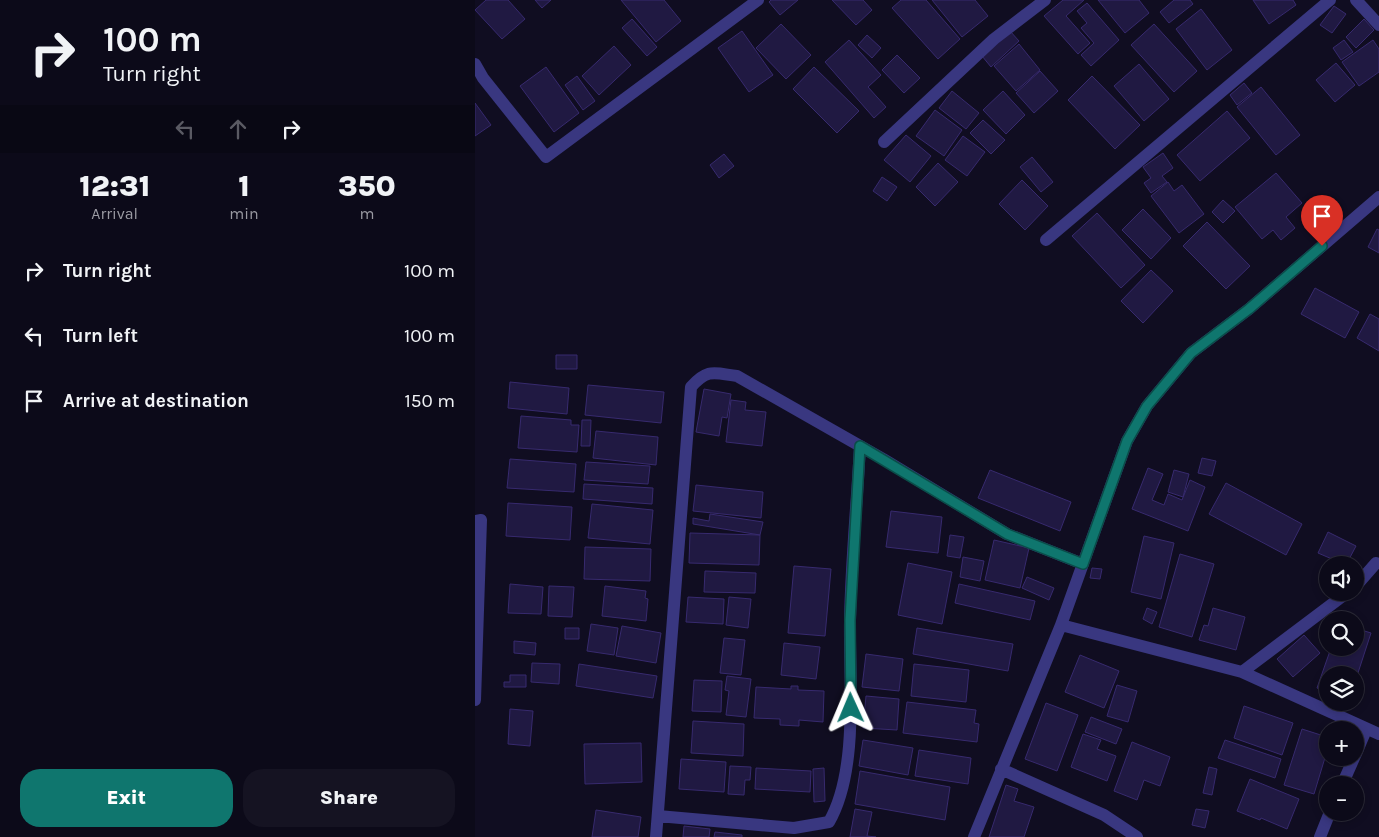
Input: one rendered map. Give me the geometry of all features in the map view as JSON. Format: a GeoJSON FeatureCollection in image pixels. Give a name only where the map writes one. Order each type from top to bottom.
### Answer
{"type":"FeatureCollection","features":[{"type":"Feature","properties":{"kind":"street"},"geometry":{"type":"LineString","coordinates":[[475,64],[483,78],[546,157],[758,0]]}},
{"type":"Feature","properties":{"kind":"street"},"geometry":{"type":"LineString","coordinates":[[885,142],[994,38],[1045,0]]}},
{"type":"Feature","properties":{"kind":"street"},"geometry":{"type":"LineString","coordinates":[[1046,240],[1330,0]]}},
{"type":"Feature","properties":{"kind":"street"},"geometry":{"type":"LineString","coordinates":[[1356,0],[1379,25]]}},
{"type":"Feature","properties":{"kind":"street"},"geometry":{"type":"LineString","coordinates":[[974,837],[1061,625],[1127,441],[1147,406],[1191,353],[1294,271],[1379,197]]}},
{"type":"Feature","properties":{"kind":"street"},"geometry":{"type":"LineString","coordinates":[[657,837],[691,387],[702,375],[710,373],[737,376],[860,446],[1007,534],[1083,564]]}},
{"type":"Feature","properties":{"kind":"street"},"geometry":{"type":"LineString","coordinates":[[658,816],[794,828],[829,822],[838,807],[845,775],[851,708],[850,620],[860,446]]}},
{"type":"Feature","properties":{"kind":"street"},"geometry":{"type":"LineString","coordinates":[[475,521],[481,520],[475,700]]}},
{"type":"Feature","properties":{"kind":"street"},"geometry":{"type":"LineString","coordinates":[[1364,577],[1376,563]]}},
{"type":"Feature","properties":{"kind":"street"},"geometry":{"type":"LineString","coordinates":[[1241,672],[1336,601]]}},
{"type":"Feature","properties":{"kind":"street"},"geometry":{"type":"LineString","coordinates":[[1061,625],[1241,672],[1366,730],[1379,734]]}},
{"type":"Feature","properties":{"kind":"street"},"geometry":{"type":"LineString","coordinates":[[1364,735],[1366,730]]}},
{"type":"Feature","properties":{"kind":"street"},"geometry":{"type":"LineString","coordinates":[[1001,769],[1104,816],[1137,837]]}},
{"type":"Feature","properties":{"kind":"street"},"geometry":{"type":"LineString","coordinates":[[1320,837],[1326,821]]}},
{"type":"Feature","properties":{"kind":"building"},"geometry":{"type":"Polygon","coordinates":[[[486,0],[508,0],[525,19],[502,39],[475,10],[486,0]]]}},
{"type":"Feature","properties":{"kind":"building"},"geometry":{"type":"Polygon","coordinates":[[[535,0],[551,0],[542,8],[535,0]]]}},
{"type":"Feature","properties":{"kind":"building"},"geometry":{"type":"Polygon","coordinates":[[[621,0],[664,0],[681,21],[656,42],[621,0]]]}},
{"type":"Feature","properties":{"kind":"building"},"geometry":{"type":"Polygon","coordinates":[[[771,0],[798,0],[780,15],[769,2],[771,0]]]}},
{"type":"Feature","properties":{"kind":"building"},"geometry":{"type":"Polygon","coordinates":[[[832,0],[863,0],[872,10],[856,25],[832,0]]]}},
{"type":"Feature","properties":{"kind":"building"},"geometry":{"type":"Polygon","coordinates":[[[901,0],[926,0],[960,39],[938,59],[892,8],[901,0]]]}},
{"type":"Feature","properties":{"kind":"building"},"geometry":{"type":"Polygon","coordinates":[[[932,0],[975,0],[988,16],[962,37],[932,0]]]}},
{"type":"Feature","properties":{"kind":"building"},"geometry":{"type":"Polygon","coordinates":[[[1063,0],[1084,0],[1066,16],[1090,43],[1078,54],[1044,16],[1063,0]]]}},
{"type":"Feature","properties":{"kind":"building"},"geometry":{"type":"Polygon","coordinates":[[[1098,0],[1139,0],[1149,13],[1125,33],[1098,0]]]}},
{"type":"Feature","properties":{"kind":"building"},"geometry":{"type":"Polygon","coordinates":[[[1174,0],[1190,0],[1193,4],[1169,23],[1160,12],[1174,0]]]}},
{"type":"Feature","properties":{"kind":"building"},"geometry":{"type":"Polygon","coordinates":[[[1253,0],[1293,0],[1296,5],[1269,24],[1253,0]]]}},
{"type":"Feature","properties":{"kind":"building"},"geometry":{"type":"Polygon","coordinates":[[[1087,3],[1119,40],[1091,66],[1081,55],[1094,43],[1081,28],[1087,23],[1077,11],[1087,3]]]}},
{"type":"Feature","properties":{"kind":"building"},"geometry":{"type":"Polygon","coordinates":[[[1334,6],[1346,14],[1332,33],[1320,25],[1334,6]]]}},
{"type":"Feature","properties":{"kind":"building"},"geometry":{"type":"Polygon","coordinates":[[[1201,9],[1232,50],[1207,70],[1176,29],[1201,9]]]}},
{"type":"Feature","properties":{"kind":"building"},"geometry":{"type":"Polygon","coordinates":[[[632,19],[657,47],[647,56],[622,28],[632,19]]]}},
{"type":"Feature","properties":{"kind":"building"},"geometry":{"type":"Polygon","coordinates":[[[1364,19],[1374,30],[1356,48],[1346,37],[1364,19]]]}},
{"type":"Feature","properties":{"kind":"building"},"geometry":{"type":"Polygon","coordinates":[[[781,24],[811,55],[786,79],[756,48],[781,24]]]}},
{"type":"Feature","properties":{"kind":"building"},"geometry":{"type":"Polygon","coordinates":[[[1154,24],[1197,71],[1174,92],[1131,45],[1154,24]]]}},
{"type":"Feature","properties":{"kind":"building"},"geometry":{"type":"Polygon","coordinates":[[[742,31],[773,75],[749,92],[718,48],[742,31]]]}},
{"type":"Feature","properties":{"kind":"building"},"geometry":{"type":"Polygon","coordinates":[[[1010,31],[1019,41],[991,67],[982,56],[1010,31]]]}},
{"type":"Feature","properties":{"kind":"building"},"geometry":{"type":"Polygon","coordinates":[[[867,35],[881,48],[872,58],[858,45],[867,35]]]}},
{"type":"Feature","properties":{"kind":"building"},"geometry":{"type":"Polygon","coordinates":[[[849,40],[881,75],[868,87],[886,107],[874,118],[825,62],[849,40]]]}},
{"type":"Feature","properties":{"kind":"building"},"geometry":{"type":"Polygon","coordinates":[[[1344,40],[1353,52],[1341,60],[1333,48],[1344,40]]]}},
{"type":"Feature","properties":{"kind":"building"},"geometry":{"type":"Polygon","coordinates":[[[1373,40],[1379,49],[1379,72],[1359,86],[1342,62],[1373,40]]]}},
{"type":"Feature","properties":{"kind":"building"},"geometry":{"type":"Polygon","coordinates":[[[1019,44],[1040,70],[1016,91],[994,66],[1019,44]]]}},
{"type":"Feature","properties":{"kind":"building"},"geometry":{"type":"Polygon","coordinates":[[[614,46],[631,65],[599,95],[582,76],[614,46]]]}},
{"type":"Feature","properties":{"kind":"building"},"geometry":{"type":"Polygon","coordinates":[[[897,55],[920,78],[904,93],[882,70],[897,55]]]}},
{"type":"Feature","properties":{"kind":"building"},"geometry":{"type":"Polygon","coordinates":[[[1336,63],[1355,85],[1335,102],[1316,80],[1336,63]]]}},
{"type":"Feature","properties":{"kind":"building"},"geometry":{"type":"Polygon","coordinates":[[[1139,64],[1169,99],[1144,121],[1114,86],[1139,64]]]}},
{"type":"Feature","properties":{"kind":"building"},"geometry":{"type":"Polygon","coordinates":[[[546,67],[579,113],[554,132],[520,86],[546,67]]]}},
{"type":"Feature","properties":{"kind":"building"},"geometry":{"type":"Polygon","coordinates":[[[814,67],[859,111],[837,133],[793,89],[814,67]]]}},
{"type":"Feature","properties":{"kind":"building"},"geometry":{"type":"Polygon","coordinates":[[[1040,71],[1058,91],[1034,113],[1016,93],[1040,71]]]}},
{"type":"Feature","properties":{"kind":"building"},"geometry":{"type":"Polygon","coordinates":[[[577,76],[595,101],[583,110],[565,85],[577,76]]]}},
{"type":"Feature","properties":{"kind":"building"},"geometry":{"type":"Polygon","coordinates":[[[1092,76],[1140,125],[1115,149],[1068,100],[1092,76]]]}},
{"type":"Feature","properties":{"kind":"building"},"geometry":{"type":"Polygon","coordinates":[[[1244,83],[1252,93],[1237,105],[1230,95],[1244,83]]]}},
{"type":"Feature","properties":{"kind":"building"},"geometry":{"type":"Polygon","coordinates":[[[1261,87],[1300,135],[1276,155],[1237,107],[1261,87]]]}},
{"type":"Feature","properties":{"kind":"building"},"geometry":{"type":"Polygon","coordinates":[[[952,91],[979,113],[966,129],[939,108],[952,91]]]}},
{"type":"Feature","properties":{"kind":"building"},"geometry":{"type":"Polygon","coordinates":[[[1003,91],[1025,115],[1006,134],[983,110],[1003,91]]]}},
{"type":"Feature","properties":{"kind":"building"},"geometry":{"type":"Polygon","coordinates":[[[475,103],[491,125],[475,136],[475,103]]]}},
{"type":"Feature","properties":{"kind":"building"},"geometry":{"type":"Polygon","coordinates":[[[935,110],[962,130],[944,156],[916,136],[935,110]]]}},
{"type":"Feature","properties":{"kind":"building"},"geometry":{"type":"Polygon","coordinates":[[[1227,111],[1250,138],[1200,181],[1177,155],[1227,111]]]}},
{"type":"Feature","properties":{"kind":"building"},"geometry":{"type":"Polygon","coordinates":[[[983,120],[1005,140],[991,154],[970,133],[983,120]]]}},
{"type":"Feature","properties":{"kind":"building"},"geometry":{"type":"Polygon","coordinates":[[[906,135],[931,156],[910,182],[884,160],[906,135]]]}},
{"type":"Feature","properties":{"kind":"building"},"geometry":{"type":"Polygon","coordinates":[[[963,136],[985,152],[967,176],[945,160],[963,136]]]}},
{"type":"Feature","properties":{"kind":"building"},"geometry":{"type":"Polygon","coordinates":[[[1163,153],[1173,168],[1162,176],[1167,182],[1151,193],[1144,183],[1151,178],[1143,167],[1163,153]]]}},
{"type":"Feature","properties":{"kind":"building"},"geometry":{"type":"Polygon","coordinates":[[[724,154],[734,166],[719,178],[710,165],[724,154]]]}},
{"type":"Feature","properties":{"kind":"building"},"geometry":{"type":"Polygon","coordinates":[[[1032,157],[1053,182],[1041,192],[1020,167],[1032,157]]]}},
{"type":"Feature","properties":{"kind":"building"},"geometry":{"type":"Polygon","coordinates":[[[938,163],[958,182],[935,206],[916,187],[938,163]]]}},
{"type":"Feature","properties":{"kind":"building"},"geometry":{"type":"Polygon","coordinates":[[[1276,173],[1302,203],[1286,217],[1295,228],[1281,240],[1273,230],[1262,239],[1235,207],[1276,173]]]}},
{"type":"Feature","properties":{"kind":"building"},"geometry":{"type":"Polygon","coordinates":[[[882,177],[897,187],[887,201],[873,191],[882,177]]]}},
{"type":"Feature","properties":{"kind":"building"},"geometry":{"type":"Polygon","coordinates":[[[1022,180],[1048,206],[1025,230],[999,204],[1022,180]]]}},
{"type":"Feature","properties":{"kind":"building"},"geometry":{"type":"Polygon","coordinates":[[[1168,182],[1174,191],[1182,185],[1204,214],[1179,233],[1151,196],[1168,182]]]}},
{"type":"Feature","properties":{"kind":"building"},"geometry":{"type":"Polygon","coordinates":[[[1223,200],[1235,211],[1223,223],[1212,212],[1223,200]]]}},
{"type":"Feature","properties":{"kind":"building"},"geometry":{"type":"Polygon","coordinates":[[[1143,209],[1171,238],[1151,259],[1122,230],[1143,209]]]}},
{"type":"Feature","properties":{"kind":"building"},"geometry":{"type":"Polygon","coordinates":[[[1097,213],[1145,265],[1121,288],[1072,236],[1097,213]]]}},
{"type":"Feature","properties":{"kind":"building"},"geometry":{"type":"Polygon","coordinates":[[[1207,222],[1250,266],[1226,289],[1183,246],[1207,222]]]}},
{"type":"Feature","properties":{"kind":"building"},"geometry":{"type":"Polygon","coordinates":[[[1377,229],[1379,230],[1379,253],[1368,247],[1377,229]]]}},
{"type":"Feature","properties":{"kind":"building"},"geometry":{"type":"Polygon","coordinates":[[[1151,270],[1173,291],[1143,323],[1121,301],[1151,270]]]}},
{"type":"Feature","properties":{"kind":"building"},"geometry":{"type":"Polygon","coordinates":[[[1315,288],[1359,312],[1345,338],[1301,314],[1315,288]]]}},
{"type":"Feature","properties":{"kind":"building"},"geometry":{"type":"Polygon","coordinates":[[[1370,314],[1379,319],[1379,351],[1357,338],[1370,314]]]}},
{"type":"Feature","properties":{"kind":"building"},"geometry":{"type":"Polygon","coordinates":[[[556,355],[577,355],[577,369],[556,369],[556,355]]]}},
{"type":"Feature","properties":{"kind":"building"},"geometry":{"type":"Polygon","coordinates":[[[510,382],[569,388],[567,414],[508,408],[510,382]]]}},
{"type":"Feature","properties":{"kind":"building"},"geometry":{"type":"Polygon","coordinates":[[[588,385],[664,392],[661,423],[585,415],[588,385]]]}},
{"type":"Feature","properties":{"kind":"building"},"geometry":{"type":"Polygon","coordinates":[[[704,389],[731,394],[727,418],[722,417],[719,436],[696,432],[704,389]]]}},
{"type":"Feature","properties":{"kind":"building"},"geometry":{"type":"Polygon","coordinates":[[[731,400],[746,402],[745,410],[766,412],[762,446],[726,442],[731,400]]]}},
{"type":"Feature","properties":{"kind":"building"},"geometry":{"type":"Polygon","coordinates":[[[521,416],[571,420],[571,425],[579,425],[577,452],[518,448],[521,416]]]}},
{"type":"Feature","properties":{"kind":"building"},"geometry":{"type":"Polygon","coordinates":[[[582,420],[591,420],[590,446],[581,446],[582,420]]]}},
{"type":"Feature","properties":{"kind":"building"},"geometry":{"type":"Polygon","coordinates":[[[596,431],[658,437],[656,465],[593,458],[596,431]]]}},
{"type":"Feature","properties":{"kind":"building"},"geometry":{"type":"Polygon","coordinates":[[[1202,458],[1216,461],[1212,476],[1198,473],[1202,458]]]}},
{"type":"Feature","properties":{"kind":"building"},"geometry":{"type":"Polygon","coordinates":[[[510,459],[576,464],[574,492],[507,488],[510,459]]]}},
{"type":"Feature","properties":{"kind":"building"},"geometry":{"type":"Polygon","coordinates":[[[586,462],[650,466],[648,484],[584,480],[586,462]]]}},
{"type":"Feature","properties":{"kind":"building"},"geometry":{"type":"Polygon","coordinates":[[[1148,468],[1163,474],[1152,500],[1164,505],[1168,494],[1182,500],[1190,480],[1205,487],[1188,531],[1132,509],[1148,468]]]}},
{"type":"Feature","properties":{"kind":"building"},"geometry":{"type":"Polygon","coordinates":[[[990,470],[1071,502],[1060,531],[978,498],[990,470]]]}},
{"type":"Feature","properties":{"kind":"building"},"geometry":{"type":"Polygon","coordinates":[[[1174,470],[1189,474],[1183,497],[1168,492],[1174,470]]]}},
{"type":"Feature","properties":{"kind":"building"},"geometry":{"type":"Polygon","coordinates":[[[1226,483],[1302,524],[1286,555],[1209,514],[1226,483]]]}},
{"type":"Feature","properties":{"kind":"building"},"geometry":{"type":"Polygon","coordinates":[[[584,484],[653,488],[652,504],[583,499],[584,484]]]}},
{"type":"Feature","properties":{"kind":"building"},"geometry":{"type":"Polygon","coordinates":[[[696,485],[763,492],[761,518],[693,511],[696,485]]]}},
{"type":"Feature","properties":{"kind":"building"},"geometry":{"type":"Polygon","coordinates":[[[508,503],[572,507],[570,540],[506,536],[508,503]]]}},
{"type":"Feature","properties":{"kind":"building"},"geometry":{"type":"Polygon","coordinates":[[[592,504],[653,510],[650,544],[588,538],[592,504]]]}},
{"type":"Feature","properties":{"kind":"building"},"geometry":{"type":"Polygon","coordinates":[[[891,511],[942,517],[938,553],[886,547],[891,511]]]}},
{"type":"Feature","properties":{"kind":"building"},"geometry":{"type":"Polygon","coordinates":[[[710,514],[763,522],[760,535],[693,524],[693,518],[709,521],[710,514]]]}},
{"type":"Feature","properties":{"kind":"building"},"geometry":{"type":"Polygon","coordinates":[[[1328,532],[1356,546],[1351,556],[1325,556],[1318,553],[1328,532]]]}},
{"type":"Feature","properties":{"kind":"building"},"geometry":{"type":"Polygon","coordinates":[[[690,533],[760,535],[759,565],[689,563],[690,533]]]}},
{"type":"Feature","properties":{"kind":"building"},"geometry":{"type":"Polygon","coordinates":[[[950,535],[964,537],[960,558],[947,556],[950,535]]]}},
{"type":"Feature","properties":{"kind":"building"},"geometry":{"type":"Polygon","coordinates":[[[1144,536],[1174,543],[1161,599],[1131,592],[1144,536]]]}},
{"type":"Feature","properties":{"kind":"building"},"geometry":{"type":"Polygon","coordinates":[[[994,540],[1029,548],[1020,588],[985,580],[994,540]]]}},
{"type":"Feature","properties":{"kind":"building"},"geometry":{"type":"Polygon","coordinates":[[[585,547],[651,549],[650,581],[584,579],[585,547]]]}},
{"type":"Feature","properties":{"kind":"building"},"geometry":{"type":"Polygon","coordinates":[[[1180,554],[1214,564],[1192,637],[1159,627],[1180,554]]]}},
{"type":"Feature","properties":{"kind":"building"},"geometry":{"type":"Polygon","coordinates":[[[963,557],[984,561],[980,581],[960,577],[963,557]]]}},
{"type":"Feature","properties":{"kind":"building"},"geometry":{"type":"Polygon","coordinates":[[[908,563],[952,572],[942,624],[898,615],[908,563]]]}},
{"type":"Feature","properties":{"kind":"building"},"geometry":{"type":"Polygon","coordinates":[[[794,566],[831,569],[825,636],[788,633],[794,566]]]}},
{"type":"Feature","properties":{"kind":"building"},"geometry":{"type":"Polygon","coordinates":[[[1092,568],[1102,569],[1100,579],[1090,578],[1092,568]]]}},
{"type":"Feature","properties":{"kind":"building"},"geometry":{"type":"Polygon","coordinates":[[[705,571],[756,573],[755,593],[704,592],[705,571]]]}},
{"type":"Feature","properties":{"kind":"building"},"geometry":{"type":"Polygon","coordinates":[[[1027,577],[1054,588],[1049,600],[1022,588],[1027,577]]]}},
{"type":"Feature","properties":{"kind":"building"},"geometry":{"type":"Polygon","coordinates":[[[510,584],[543,587],[541,614],[508,613],[510,584]]]}},
{"type":"Feature","properties":{"kind":"building"},"geometry":{"type":"Polygon","coordinates":[[[959,584],[1035,601],[1030,620],[955,603],[959,584]]]}},
{"type":"Feature","properties":{"kind":"building"},"geometry":{"type":"Polygon","coordinates":[[[549,586],[574,587],[572,617],[548,616],[549,586]]]}},
{"type":"Feature","properties":{"kind":"building"},"geometry":{"type":"Polygon","coordinates":[[[605,586],[646,591],[645,598],[648,599],[646,621],[602,616],[605,586]]]}},
{"type":"Feature","properties":{"kind":"building"},"geometry":{"type":"Polygon","coordinates":[[[688,597],[724,599],[723,624],[686,622],[688,597]]]}},
{"type":"Feature","properties":{"kind":"building"},"geometry":{"type":"Polygon","coordinates":[[[729,597],[751,599],[748,628],[726,625],[729,597]]]}},
{"type":"Feature","properties":{"kind":"building"},"geometry":{"type":"Polygon","coordinates":[[[1147,608],[1157,612],[1152,624],[1143,619],[1147,608]]]}},
{"type":"Feature","properties":{"kind":"building"},"geometry":{"type":"Polygon","coordinates":[[[1213,608],[1245,617],[1236,650],[1199,640],[1204,625],[1208,626],[1213,608]]]}},
{"type":"Feature","properties":{"kind":"building"},"geometry":{"type":"Polygon","coordinates":[[[591,624],[618,628],[614,655],[587,651],[591,624]]]}},
{"type":"Feature","properties":{"kind":"building"},"geometry":{"type":"Polygon","coordinates":[[[622,626],[661,633],[656,663],[616,656],[622,626]]]}},
{"type":"Feature","properties":{"kind":"building"},"geometry":{"type":"Polygon","coordinates":[[[565,628],[579,628],[579,639],[565,639],[565,628]]]}},
{"type":"Feature","properties":{"kind":"building"},"geometry":{"type":"Polygon","coordinates":[[[917,628],[1013,644],[1008,671],[913,654],[917,628]]]}},
{"type":"Feature","properties":{"kind":"building"},"geometry":{"type":"Polygon","coordinates":[[[1364,631],[1371,633],[1364,654],[1364,631]]]}},
{"type":"Feature","properties":{"kind":"building"},"geometry":{"type":"Polygon","coordinates":[[[1304,635],[1319,652],[1293,677],[1277,659],[1304,635]]]}},
{"type":"Feature","properties":{"kind":"building"},"geometry":{"type":"Polygon","coordinates":[[[724,638],[745,640],[741,675],[720,673],[724,638]]]}},
{"type":"Feature","properties":{"kind":"building"},"geometry":{"type":"Polygon","coordinates":[[[514,641],[536,643],[535,655],[514,653],[514,641]]]}},
{"type":"Feature","properties":{"kind":"building"},"geometry":{"type":"Polygon","coordinates":[[[784,643],[820,647],[816,679],[781,675],[784,643]]]}},
{"type":"Feature","properties":{"kind":"building"},"geometry":{"type":"Polygon","coordinates":[[[866,654],[903,659],[899,691],[862,687],[866,654]]]}},
{"type":"Feature","properties":{"kind":"building"},"geometry":{"type":"Polygon","coordinates":[[[1080,655],[1119,671],[1104,708],[1065,692],[1080,655]]]}},
{"type":"Feature","properties":{"kind":"building"},"geometry":{"type":"Polygon","coordinates":[[[1328,656],[1363,656],[1360,666],[1325,666],[1328,656]]]}},
{"type":"Feature","properties":{"kind":"building"},"geometry":{"type":"Polygon","coordinates":[[[532,663],[560,664],[559,684],[531,682],[532,663]]]}},
{"type":"Feature","properties":{"kind":"building"},"geometry":{"type":"Polygon","coordinates":[[[579,664],[657,676],[653,698],[576,686],[579,664]]]}},
{"type":"Feature","properties":{"kind":"building"},"geometry":{"type":"Polygon","coordinates":[[[914,664],[969,670],[966,702],[911,696],[914,664]]]}},
{"type":"Feature","properties":{"kind":"building"},"geometry":{"type":"Polygon","coordinates":[[[510,675],[526,675],[526,687],[504,687],[504,682],[510,682],[510,675]]]}},
{"type":"Feature","properties":{"kind":"building"},"geometry":{"type":"Polygon","coordinates":[[[727,676],[751,679],[746,717],[726,715],[729,691],[725,690],[727,676]]]}},
{"type":"Feature","properties":{"kind":"building"},"geometry":{"type":"Polygon","coordinates":[[[694,680],[722,681],[721,712],[692,711],[694,680]]]}},
{"type":"Feature","properties":{"kind":"building"},"geometry":{"type":"Polygon","coordinates":[[[1117,685],[1137,691],[1128,722],[1107,716],[1117,685]]]}},
{"type":"Feature","properties":{"kind":"building"},"geometry":{"type":"Polygon","coordinates":[[[791,686],[798,686],[798,690],[824,691],[823,722],[799,720],[799,726],[780,725],[780,719],[754,718],[756,687],[791,689],[791,686]]]}},
{"type":"Feature","properties":{"kind":"building"},"geometry":{"type":"Polygon","coordinates":[[[866,696],[899,699],[897,730],[863,728],[866,696]]]}},
{"type":"Feature","properties":{"kind":"building"},"geometry":{"type":"Polygon","coordinates":[[[907,702],[976,710],[974,723],[979,724],[977,742],[903,733],[907,702]]]}},
{"type":"Feature","properties":{"kind":"building"},"geometry":{"type":"Polygon","coordinates":[[[1046,703],[1078,715],[1057,771],[1025,759],[1046,703]]]}},
{"type":"Feature","properties":{"kind":"building"},"geometry":{"type":"Polygon","coordinates":[[[1244,706],[1293,723],[1282,755],[1234,738],[1244,706]]]}},
{"type":"Feature","properties":{"kind":"building"},"geometry":{"type":"Polygon","coordinates":[[[510,709],[533,711],[530,746],[508,744],[510,709]]]}},
{"type":"Feature","properties":{"kind":"building"},"geometry":{"type":"Polygon","coordinates":[[[1091,717],[1122,729],[1116,744],[1085,732],[1091,717]]]}},
{"type":"Feature","properties":{"kind":"building"},"geometry":{"type":"Polygon","coordinates":[[[693,721],[744,724],[743,756],[691,753],[693,721]]]}},
{"type":"Feature","properties":{"kind":"building"},"geometry":{"type":"Polygon","coordinates":[[[1302,729],[1319,734],[1319,766],[1322,766],[1314,794],[1284,785],[1302,729]]]}},
{"type":"Feature","properties":{"kind":"building"},"geometry":{"type":"Polygon","coordinates":[[[1083,734],[1101,740],[1097,749],[1116,756],[1107,781],[1071,767],[1083,734]]]}},
{"type":"Feature","properties":{"kind":"building"},"geometry":{"type":"Polygon","coordinates":[[[863,740],[913,748],[908,775],[859,766],[863,740]]]}},
{"type":"Feature","properties":{"kind":"building"},"geometry":{"type":"Polygon","coordinates":[[[1225,740],[1281,759],[1275,778],[1218,758],[1225,740]]]}},
{"type":"Feature","properties":{"kind":"building"},"geometry":{"type":"Polygon","coordinates":[[[1132,742],[1170,757],[1160,786],[1144,780],[1137,800],[1114,791],[1132,742]]]}},
{"type":"Feature","properties":{"kind":"building"},"geometry":{"type":"Polygon","coordinates":[[[641,743],[642,782],[585,784],[584,744],[641,743]]]}},
{"type":"Feature","properties":{"kind":"building"},"geometry":{"type":"Polygon","coordinates":[[[919,750],[971,758],[968,784],[915,776],[919,750]]]}},
{"type":"Feature","properties":{"kind":"building"},"geometry":{"type":"Polygon","coordinates":[[[681,759],[726,762],[724,792],[679,789],[681,759]]]}},
{"type":"Feature","properties":{"kind":"building"},"geometry":{"type":"Polygon","coordinates":[[[730,766],[751,767],[750,780],[745,780],[744,795],[728,794],[730,766]]]}},
{"type":"Feature","properties":{"kind":"building"},"geometry":{"type":"Polygon","coordinates":[[[1209,767],[1217,769],[1212,795],[1203,793],[1209,767]]]}},
{"type":"Feature","properties":{"kind":"building"},"geometry":{"type":"Polygon","coordinates":[[[756,768],[811,771],[810,792],[755,789],[756,768]]]}},
{"type":"Feature","properties":{"kind":"building"},"geometry":{"type":"Polygon","coordinates":[[[824,768],[825,801],[814,802],[813,769],[824,768]]]}},
{"type":"Feature","properties":{"kind":"building"},"geometry":{"type":"Polygon","coordinates":[[[860,771],[950,787],[945,820],[855,804],[860,771]]]}},
{"type":"Feature","properties":{"kind":"building"},"geometry":{"type":"Polygon","coordinates":[[[1250,779],[1299,799],[1287,829],[1261,818],[1260,820],[1237,811],[1250,779]]]}},
{"type":"Feature","properties":{"kind":"building"},"geometry":{"type":"Polygon","coordinates":[[[1006,785],[1018,789],[1014,801],[1034,807],[1024,837],[989,837],[1006,785]]]}},
{"type":"Feature","properties":{"kind":"building"},"geometry":{"type":"Polygon","coordinates":[[[855,809],[872,812],[867,836],[876,837],[850,837],[855,809]]]}},
{"type":"Feature","properties":{"kind":"building"},"geometry":{"type":"Polygon","coordinates":[[[1196,809],[1209,811],[1205,828],[1192,825],[1196,809]]]}},
{"type":"Feature","properties":{"kind":"building"},"geometry":{"type":"Polygon","coordinates":[[[596,810],[641,817],[638,837],[592,837],[596,810]]]}},
{"type":"Feature","properties":{"kind":"building"},"geometry":{"type":"Polygon","coordinates":[[[684,826],[710,829],[709,837],[683,837],[684,826]]]}},
{"type":"Feature","properties":{"kind":"building"},"geometry":{"type":"Polygon","coordinates":[[[715,832],[742,835],[742,837],[714,837],[715,832]]]}},
{"type":"Feature","properties":{"kind":"route"},"geometry":{"type":"LineString","coordinates":[[851,708],[850,620],[860,446],[1007,534],[1083,564],[1127,441],[1147,406],[1191,353],[1249,309],[1322,246]]}}]}
